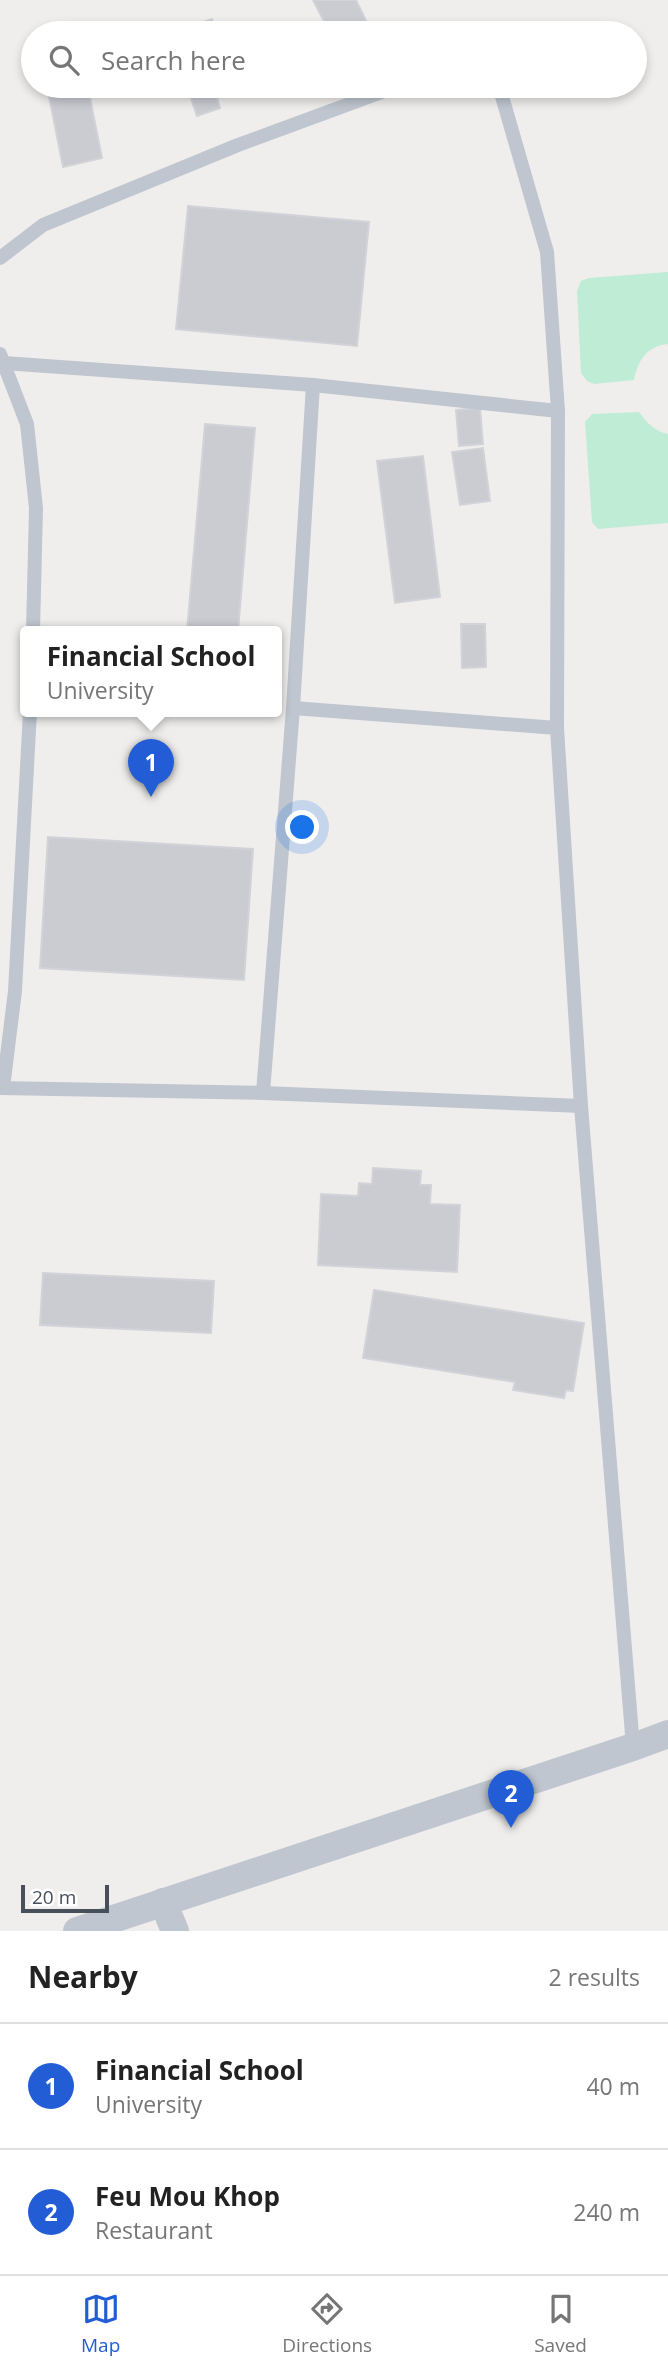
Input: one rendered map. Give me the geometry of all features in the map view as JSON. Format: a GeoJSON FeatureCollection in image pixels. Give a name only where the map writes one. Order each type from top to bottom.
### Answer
{"type":"FeatureCollection","features":[{"type":"Feature","properties":{"kind":"street"},"geometry":{"type":"LineString","coordinates":[[77,1931],[668,1734]]}},
{"type":"Feature","properties":{"kind":"street"},"geometry":{"type":"LineString","coordinates":[[163,1902],[175,1931]]}},
{"type":"Feature","properties":{"kind":"lane"},"geometry":{"type":"LineString","coordinates":[[0,258],[43,225],[238,145],[365,98]]}},
{"type":"Feature","properties":{"kind":"lane"},"geometry":{"type":"LineString","coordinates":[[502,98],[547,252],[558,411],[557,728],[581,1105],[633,1747]]}},
{"type":"Feature","properties":{"kind":"lane"},"geometry":{"type":"LineString","coordinates":[[33,626],[36,508],[29,436],[2,359],[313,385],[558,411]]}},
{"type":"Feature","properties":{"kind":"lane"},"geometry":{"type":"LineString","coordinates":[[263,1093],[293,708],[313,385]]}},
{"type":"Feature","properties":{"kind":"lane"},"geometry":{"type":"LineString","coordinates":[[293,708],[557,728]]}},
{"type":"Feature","properties":{"kind":"lane"},"geometry":{"type":"LineString","coordinates":[[30,717],[15,991],[2,1088],[263,1093],[581,1105]]}},
{"type":"Feature","properties":{"kind":"green space"},"geometry":{"type":"Polygon","coordinates":[[[668,272],[668,344],[654,348],[645,355],[634,380],[594,384],[587,381],[581,373],[577,291],[581,281],[589,278],[668,272]]]}},
{"type":"Feature","properties":{"kind":"green space"},"geometry":{"type":"Polygon","coordinates":[[[639,412],[651,426],[668,434],[668,523],[598,529],[592,522],[585,422],[592,414],[639,412]]]}},
{"type":"Feature","properties":{"kind":"building"},"geometry":{"type":"Polygon","coordinates":[[[313,0],[356,0],[366,21],[324,21],[313,0]]]}},
{"type":"Feature","properties":{"kind":"building"},"geometry":{"type":"Polygon","coordinates":[[[49,98],[90,98],[102,158],[63,167],[49,98]]]}},
{"type":"Feature","properties":{"kind":"building"},"geometry":{"type":"Polygon","coordinates":[[[191,98],[217,98],[220,108],[197,116],[191,98]]]}},
{"type":"Feature","properties":{"kind":"building"},"geometry":{"type":"Polygon","coordinates":[[[188,206],[369,222],[357,346],[176,329],[188,206]]]}},
{"type":"Feature","properties":{"kind":"building"},"geometry":{"type":"Polygon","coordinates":[[[480,408],[483,444],[459,446],[456,410],[480,408]]]}},
{"type":"Feature","properties":{"kind":"building"},"geometry":{"type":"Polygon","coordinates":[[[205,424],[255,428],[238,626],[187,626],[205,424]]]}},
{"type":"Feature","properties":{"kind":"building"},"geometry":{"type":"Polygon","coordinates":[[[483,448],[490,501],[460,505],[452,452],[483,448]]]}},
{"type":"Feature","properties":{"kind":"building"},"geometry":{"type":"Polygon","coordinates":[[[423,456],[440,597],[395,603],[377,461],[423,456]]]}},
{"type":"Feature","properties":{"kind":"building"},"geometry":{"type":"Polygon","coordinates":[[[461,624],[485,624],[486,667],[462,668],[461,624]]]}},
{"type":"Feature","properties":{"kind":"building"},"geometry":{"type":"Polygon","coordinates":[[[48,837],[253,849],[244,980],[40,968],[48,837]]]}},
{"type":"Feature","properties":{"kind":"building"},"geometry":{"type":"Polygon","coordinates":[[[373,1168],[421,1171],[420,1185],[431,1185],[430,1204],[460,1205],[457,1272],[318,1265],[321,1194],[358,1196],[359,1183],[372,1184],[373,1168]]]}},
{"type":"Feature","properties":{"kind":"building"},"geometry":{"type":"Polygon","coordinates":[[[43,1273],[214,1281],[211,1333],[40,1325],[43,1273]]]}},
{"type":"Feature","properties":{"kind":"building"},"geometry":{"type":"Polygon","coordinates":[[[374,1290],[584,1323],[573,1391],[566,1390],[564,1398],[513,1390],[515,1382],[363,1358],[374,1290]]]}},
{"type":"Feature","properties":{"kind":"place","name":"Financial School"},"geometry":{"type":"Point","coordinates":[151,797]}},
{"type":"Feature","properties":{"kind":"place","name":"Feu Mou Khop"},"geometry":{"type":"Point","coordinates":[511,1828]}}]}
